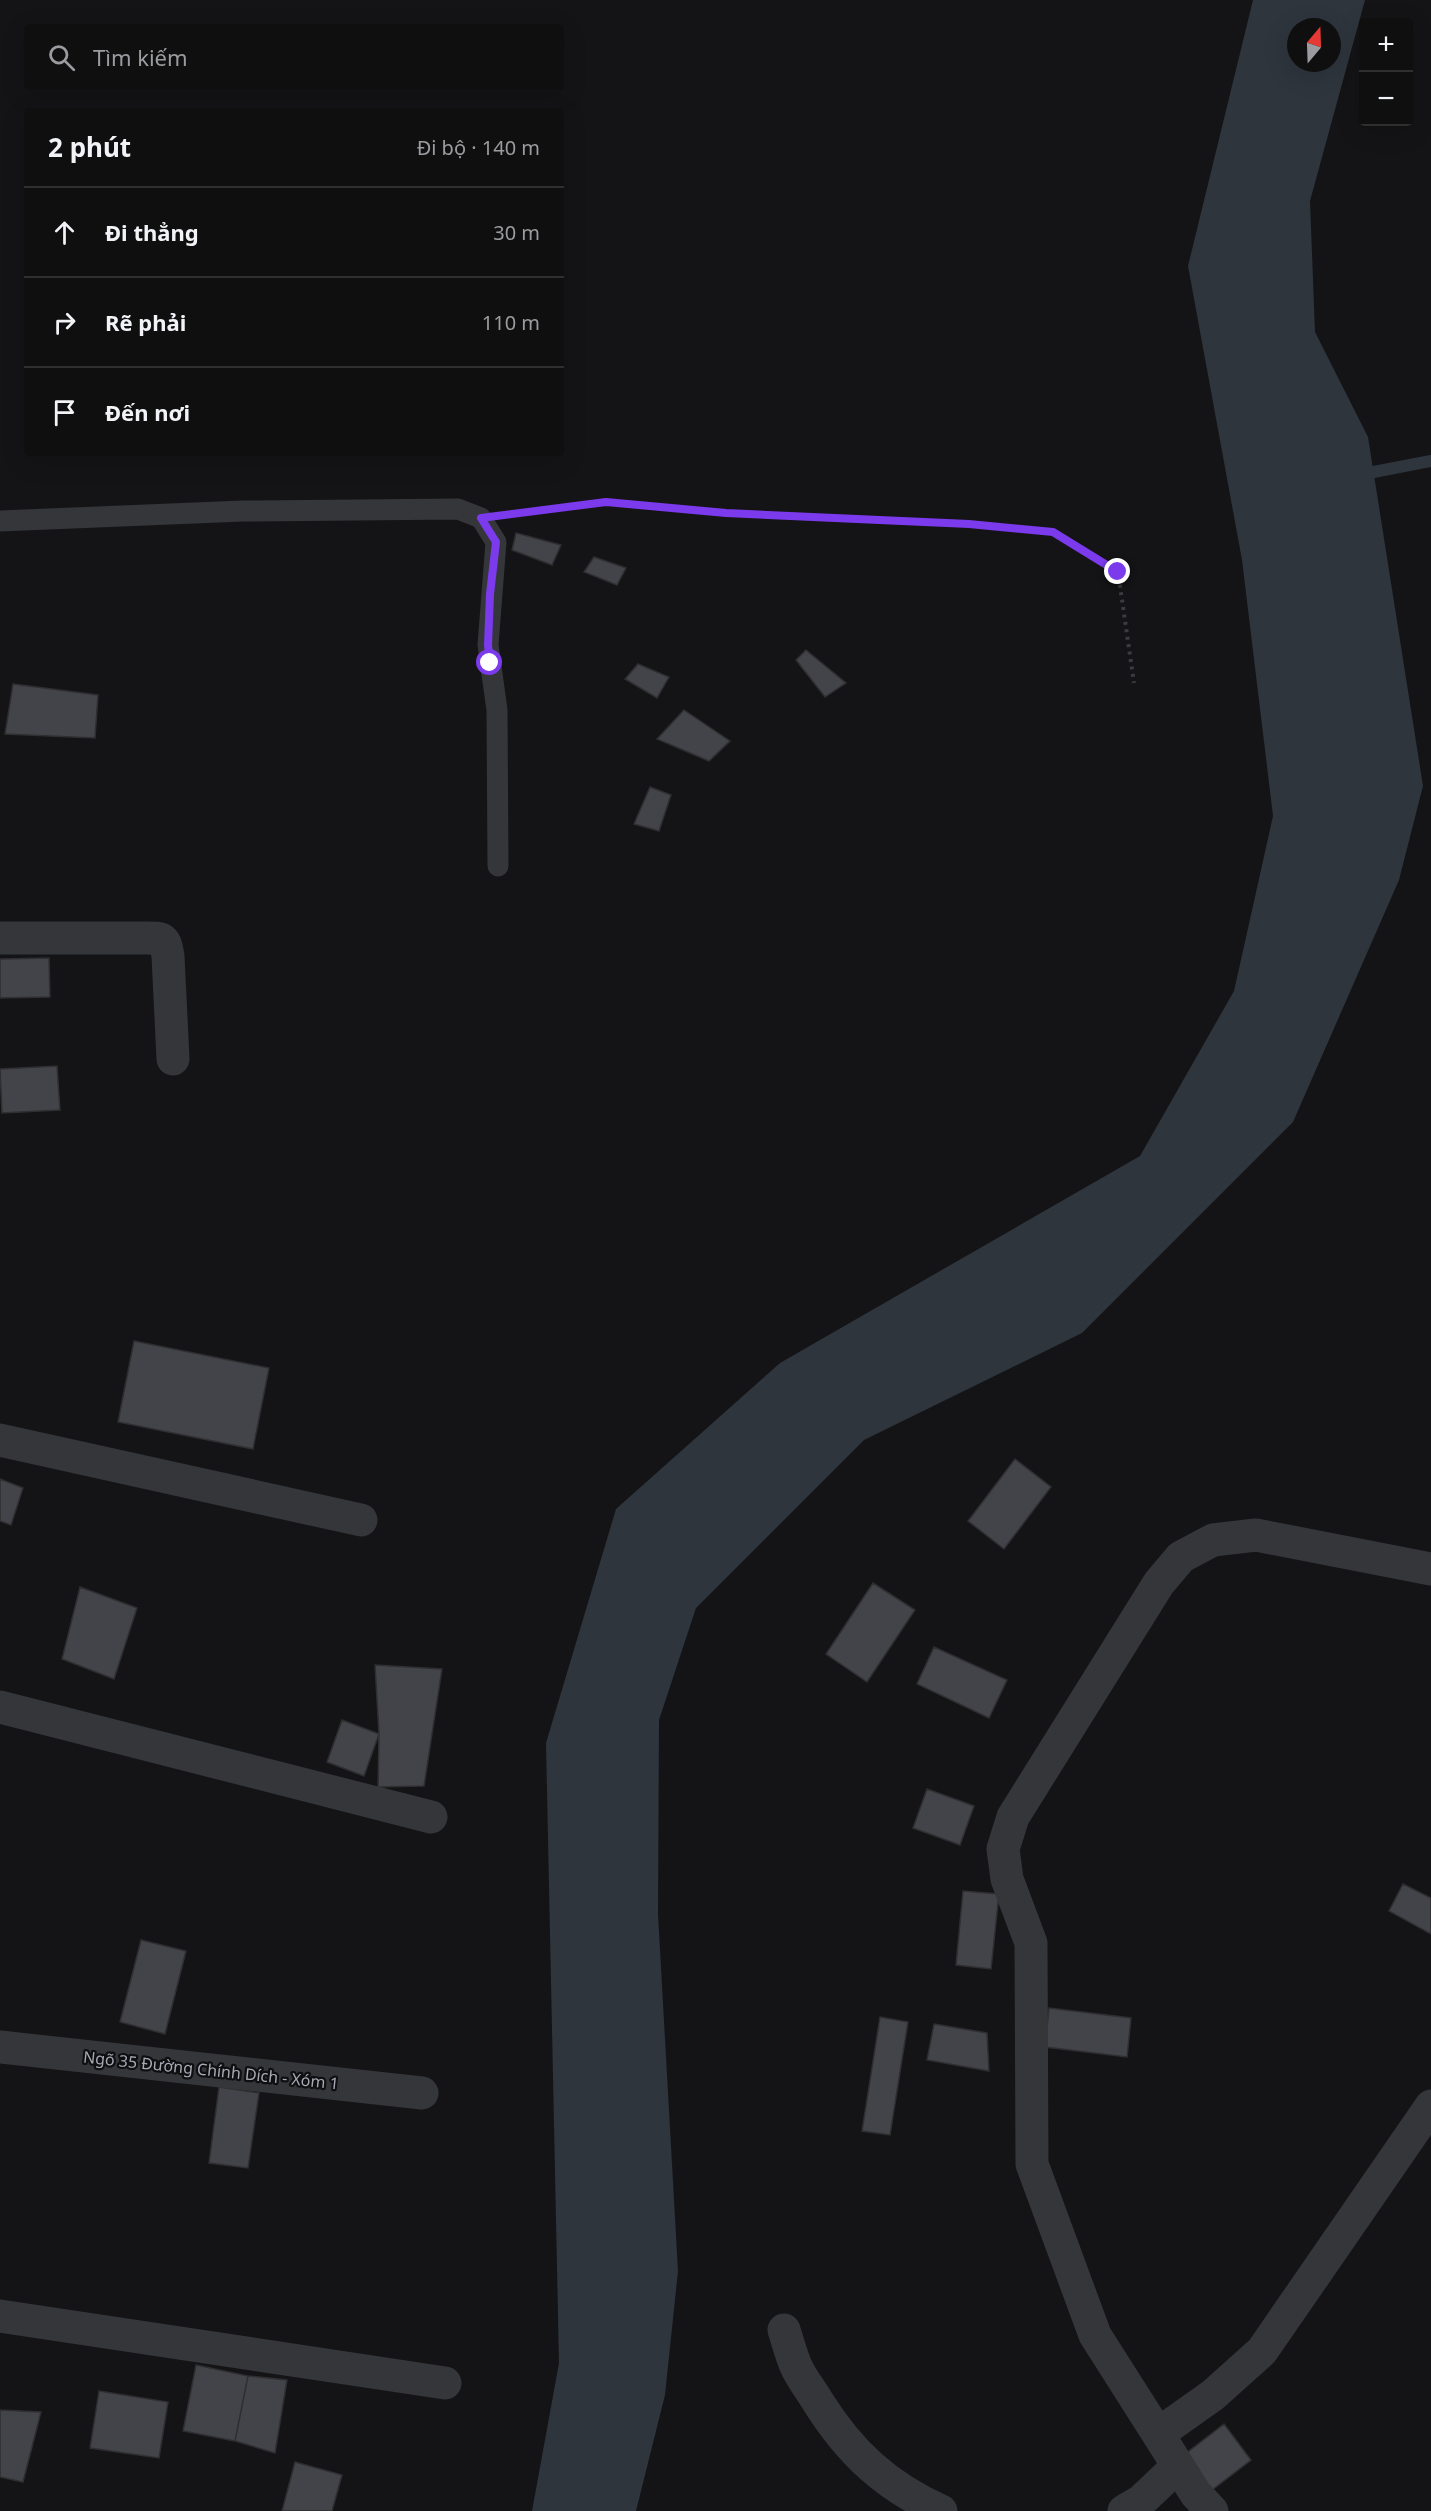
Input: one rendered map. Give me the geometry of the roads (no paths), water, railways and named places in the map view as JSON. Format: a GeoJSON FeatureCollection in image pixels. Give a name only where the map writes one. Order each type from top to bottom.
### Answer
{"type":"FeatureCollection","features":[{"type":"Feature","properties":{"kind":"street"},"geometry":{"type":"LineString","coordinates":[[0,938],[164,939],[168,956],[173,1059]]}},
{"type":"Feature","properties":{"kind":"street"},"geometry":{"type":"LineString","coordinates":[[0,1440],[361,1520]]}},
{"type":"Feature","properties":{"kind":"street"},"geometry":{"type":"LineString","coordinates":[[1212,2511],[1196,2494],[1095,2335],[1032,2164],[1031,1943],[1007,1879],[1004,1849],[1013,1817],[1159,1583],[1181,1557],[1213,1540],[1256,1535],[1431,1569]]}},
{"type":"Feature","properties":{"kind":"street"},"geometry":{"type":"LineString","coordinates":[[0,1707],[431,1816]]}},
{"type":"Feature","properties":{"kind":"street","name":"Ngõ 35 Đường Chính Dích - Xóm 1"},"geometry":{"type":"LineString","coordinates":[[0,2047],[422,2093]]}},
{"type":"Feature","properties":{"kind":"street"},"geometry":{"type":"LineString","coordinates":[[1158,2434],[1213,2395],[1262,2351],[1431,2106]]}},
{"type":"Feature","properties":{"kind":"street"},"geometry":{"type":"LineString","coordinates":[[0,2316],[445,2384]]}},
{"type":"Feature","properties":{"kind":"street"},"geometry":{"type":"LineString","coordinates":[[784,2331],[796,2368],[836,2430],[856,2454],[881,2476],[916,2499],[941,2511]]}},
{"type":"Feature","properties":{"kind":"street"},"geometry":{"type":"LineString","coordinates":[[1124,2511],[1141,2501],[1178,2466]]}},
{"type":"Feature","properties":{"kind":"lane"},"geometry":{"type":"LineString","coordinates":[[0,521],[231,511],[458,509],[481,518],[496,542],[488,645],[497,710],[498,866]]}},
{"type":"Feature","properties":{"kind":"waterway"},"geometry":{"type":"LineString","coordinates":[[1358,475],[1431,461]]}}]}
